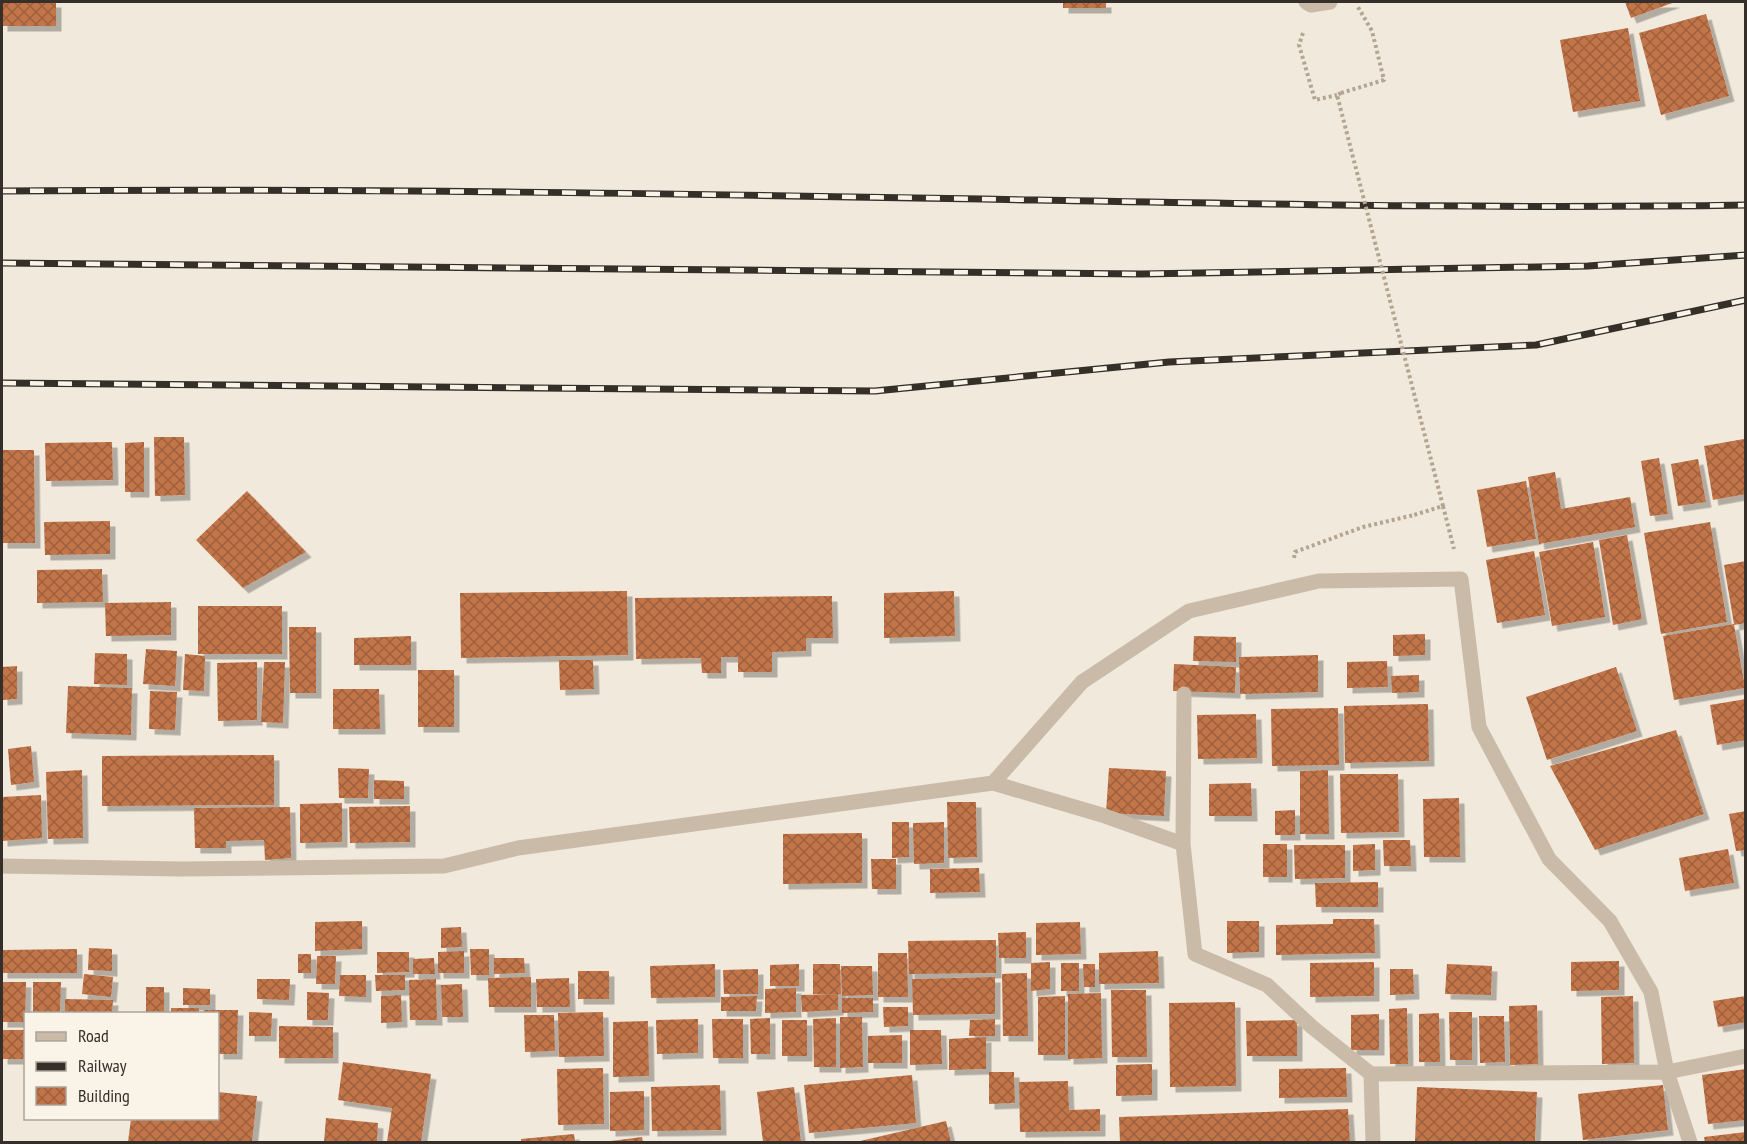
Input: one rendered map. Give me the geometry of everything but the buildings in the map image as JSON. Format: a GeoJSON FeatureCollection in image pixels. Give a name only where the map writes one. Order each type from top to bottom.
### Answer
{"type":"FeatureCollection","features":[{"type":"Feature","properties":{"kind":"street"},"geometry":{"type":"LineString","coordinates":[[1306,2],[1311,5],[1330,2]]}},
{"type":"Feature","properties":{"kind":"street"},"geometry":{"type":"LineString","coordinates":[[993,783],[1082,682],[1189,611],[1319,581],[1461,579],[1479,727],[1550,859],[1610,921],[1650,992],[1667,1072],[1690,1143]]}},
{"type":"Feature","properties":{"kind":"street"},"geometry":{"type":"LineString","coordinates":[[1184,694],[1183,844],[1195,954],[1267,985],[1312,1027],[1371,1074],[1667,1072],[1746,1056]]}},
{"type":"Feature","properties":{"kind":"street"},"geometry":{"type":"LineString","coordinates":[[2,866],[216,868],[444,866],[518,848],[993,783],[1102,815],[1183,844]]}},
{"type":"Feature","properties":{"kind":"street"},"geometry":{"type":"LineString","coordinates":[[1371,1074],[1373,1143]]}},
{"type":"Feature","properties":{"kind":"path"},"geometry":{"type":"LineString","coordinates":[[1299,45],[1315,100],[1384,80],[1372,31],[1355,2]]}},
{"type":"Feature","properties":{"kind":"path"},"geometry":{"type":"LineString","coordinates":[[1337,95],[1456,554]]}},
{"type":"Feature","properties":{"kind":"path"},"geometry":{"type":"LineString","coordinates":[[1363,527],[1443,506]]}},
{"type":"Feature","properties":{"kind":"railway"},"geometry":{"type":"LineString","coordinates":[[2,191],[519,192],[1479,206],[1746,205]]}},
{"type":"Feature","properties":{"kind":"railway"},"geometry":{"type":"LineString","coordinates":[[2,263],[1141,274],[1588,266],[1746,255]]}},
{"type":"Feature","properties":{"kind":"railway"},"geometry":{"type":"LineString","coordinates":[[2,383],[875,391],[1169,362],[1536,345],[1746,300]]}}]}
